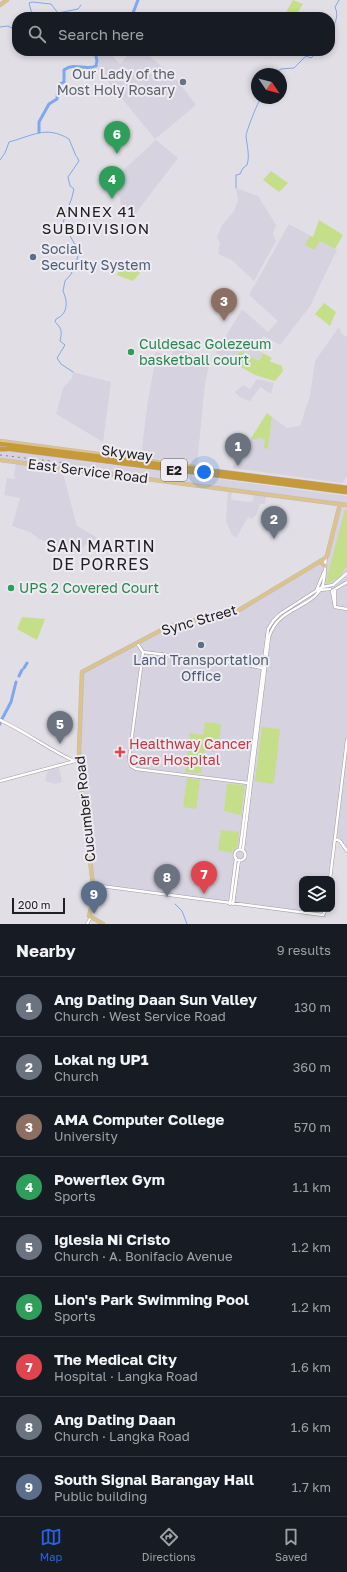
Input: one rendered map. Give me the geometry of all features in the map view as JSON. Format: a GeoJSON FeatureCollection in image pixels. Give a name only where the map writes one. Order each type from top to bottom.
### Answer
{"type":"FeatureCollection","features":[{"type":"Feature","properties":{"kind":"highway","name":"Skyway"},"geometry":{"type":"LineString","coordinates":[[0,446],[347,490]]}},
{"type":"Feature","properties":{"kind":"highway","name":"Skyway"},"geometry":{"type":"LineString","coordinates":[[0,446],[347,490]]}},
{"type":"Feature","properties":{"kind":"main road"},"geometry":{"type":"LineString","coordinates":[[0,5],[8,0]]}},
{"type":"Feature","properties":{"kind":"main road","name":"East Service Road"},"geometry":{"type":"LineString","coordinates":[[0,460],[343,504]]}},
{"type":"Feature","properties":{"kind":"main road"},"geometry":{"type":"LineString","coordinates":[[325,566],[320,561],[326,557],[343,504],[347,508]]}},
{"type":"Feature","properties":{"kind":"main road","name":"Sync Street"},"geometry":{"type":"LineString","coordinates":[[138,641],[172,625],[239,610],[320,561]]}},
{"type":"Feature","properties":{"kind":"main road","name":"Cucumber Road"},"geometry":{"type":"LineString","coordinates":[[90,917],[93,887],[79,760],[82,672],[138,641]]}},
{"type":"Feature","properties":{"kind":"main road"},"geometry":{"type":"LineString","coordinates":[[90,917],[103,924]]}},
{"type":"Feature","properties":{"kind":"street"},"geometry":{"type":"LineString","coordinates":[[318,590],[324,572],[326,557]]}},
{"type":"Feature","properties":{"kind":"street"},"geometry":{"type":"LineString","coordinates":[[241,849],[266,636],[273,620],[322,587],[325,577],[324,572]]}},
{"type":"Feature","properties":{"kind":"street"},"geometry":{"type":"LineString","coordinates":[[347,573],[333,588],[335,606],[338,608],[347,609]]}},
{"type":"Feature","properties":{"kind":"street"},"geometry":{"type":"LineString","coordinates":[[318,590],[333,588],[347,582]]}},
{"type":"Feature","properties":{"kind":"street"},"geometry":{"type":"LineString","coordinates":[[322,587],[333,588]]}},
{"type":"Feature","properties":{"kind":"street"},"geometry":{"type":"LineString","coordinates":[[138,641],[142,650],[129,759],[131,766],[136,769],[249,783]]}},
{"type":"Feature","properties":{"kind":"street"},"geometry":{"type":"LineString","coordinates":[[142,650],[263,669]]}},
{"type":"Feature","properties":{"kind":"street"},"geometry":{"type":"LineString","coordinates":[[0,720],[27,733],[53,751],[74,761]]}},
{"type":"Feature","properties":{"kind":"street"},"geometry":{"type":"LineString","coordinates":[[330,876],[347,740]]}},
{"type":"Feature","properties":{"kind":"street"},"geometry":{"type":"LineString","coordinates":[[0,781],[79,760]]}},
{"type":"Feature","properties":{"kind":"street"},"geometry":{"type":"LineString","coordinates":[[335,840],[340,841],[347,851]]}},
{"type":"Feature","properties":{"kind":"street"},"geometry":{"type":"LineString","coordinates":[[231,904],[237,859],[236,852],[241,849]]}},
{"type":"Feature","properties":{"kind":"street"},"geometry":{"type":"LineString","coordinates":[[237,859],[243,859],[246,856],[246,852],[241,849]]}},
{"type":"Feature","properties":{"kind":"street"},"geometry":{"type":"LineString","coordinates":[[93,887],[323,915],[324,912]]}},
{"type":"Feature","properties":{"kind":"street"},"geometry":{"type":"LineString","coordinates":[[87,924],[90,917]]}},
{"type":"Feature","properties":{"kind":"shaded area"},"geometry":{"type":"Polygon","coordinates":[[[97,56],[113,56],[120,64],[127,56],[150,56],[178,81],[196,105],[155,139],[96,67],[99,64],[97,56]]]}},
{"type":"Feature","properties":{"kind":"shaded area"},"geometry":{"type":"Polygon","coordinates":[[[156,140],[178,158],[136,213],[135,219],[128,218],[123,211],[119,196],[106,189],[107,185],[156,140]]]}},
{"type":"Feature","properties":{"kind":"shaded area"},"geometry":{"type":"Polygon","coordinates":[[[236,188],[258,196],[276,225],[273,234],[276,241],[254,281],[233,261],[218,254],[220,243],[217,237],[222,225],[234,211],[238,200],[236,188]]]}},
{"type":"Feature","properties":{"kind":"shaded area"},"geometry":{"type":"Polygon","coordinates":[[[289,224],[337,250],[311,305],[280,345],[263,336],[255,348],[263,353],[259,361],[240,351],[232,362],[216,353],[242,309],[268,332],[278,321],[249,295],[289,224]]]}},
{"type":"Feature","properties":{"kind":"shaded area"},"geometry":{"type":"Polygon","coordinates":[[[339,327],[342,334],[347,337],[347,476],[342,483],[232,468],[251,438],[256,441],[257,438],[265,439],[268,449],[272,417],[287,428],[300,426],[310,396],[315,361],[339,327]]]}},
{"type":"Feature","properties":{"kind":"shaded area"},"geometry":{"type":"Polygon","coordinates":[[[174,348],[210,360],[205,383],[197,465],[141,456],[148,400],[155,362],[154,358],[156,352],[171,357],[174,348]]]}},
{"type":"Feature","properties":{"kind":"shaded area"},"geometry":{"type":"Polygon","coordinates":[[[73,372],[111,382],[103,442],[56,414],[63,388],[72,378],[73,372]]]}},
{"type":"Feature","properties":{"kind":"shaded area"},"geometry":{"type":"Polygon","coordinates":[[[257,379],[274,383],[271,394],[260,387],[250,401],[241,398],[235,392],[243,385],[250,389],[257,379]]]}},
{"type":"Feature","properties":{"kind":"shaded area"},"geometry":{"type":"Polygon","coordinates":[[[0,450],[347,496],[347,503],[0,458],[0,450]]]}},
{"type":"Feature","properties":{"kind":"shaded area"},"geometry":{"type":"Polygon","coordinates":[[[16,464],[62,470],[77,526],[98,538],[84,546],[78,553],[39,539],[30,532],[12,526],[20,498],[4,495],[7,478],[15,479],[14,474],[16,464]]]}},
{"type":"Feature","properties":{"kind":"shaded area"},"geometry":{"type":"Polygon","coordinates":[[[228,491],[232,491],[231,500],[250,502],[253,501],[254,494],[266,496],[265,504],[260,504],[257,514],[252,519],[248,517],[236,538],[232,535],[226,521],[228,491]]]}},
{"type":"Feature","properties":{"kind":"shaded area"},"geometry":{"type":"Polygon","coordinates":[[[342,506],[347,507],[347,848],[343,843],[336,841],[331,876],[299,876],[299,912],[327,912],[326,918],[95,886],[80,761],[84,672],[170,628],[237,613],[328,559],[342,506]]]}},
{"type":"Feature","properties":{"kind":"shaded area"},"geometry":{"type":"Polygon","coordinates":[[[59,768],[62,782],[55,784],[45,781],[48,770],[59,768]]]}},
{"type":"Feature","properties":{"kind":"green space"},"geometry":{"type":"Polygon","coordinates":[[[293,0],[303,4],[298,12],[286,12],[293,0]]]}},
{"type":"Feature","properties":{"kind":"green space"},"geometry":{"type":"Polygon","coordinates":[[[271,171],[288,183],[279,192],[263,180],[271,171]]]}},
{"type":"Feature","properties":{"kind":"green space"},"geometry":{"type":"Polygon","coordinates":[[[319,220],[343,235],[335,249],[320,241],[314,250],[305,245],[310,236],[313,237],[319,220]]]}},
{"type":"Feature","properties":{"kind":"green space"},"geometry":{"type":"Polygon","coordinates":[[[122,263],[129,264],[140,273],[133,281],[117,275],[122,263]]]}},
{"type":"Feature","properties":{"kind":"green space"},"geometry":{"type":"Polygon","coordinates":[[[324,303],[336,312],[330,326],[315,314],[324,303]]]}},
{"type":"Feature","properties":{"kind":"green space"},"geometry":{"type":"Polygon","coordinates":[[[240,351],[259,361],[263,353],[272,358],[270,361],[271,362],[282,366],[283,371],[275,381],[255,375],[232,362],[240,351]]]}},
{"type":"Feature","properties":{"kind":"green space"},"geometry":{"type":"Polygon","coordinates":[[[267,413],[272,417],[268,449],[264,448],[265,439],[257,438],[257,441],[251,438],[267,413]]]}},
{"type":"Feature","properties":{"kind":"green space"},"geometry":{"type":"Polygon","coordinates":[[[345,510],[347,510],[347,566],[338,578],[325,585],[345,510]]]}},
{"type":"Feature","properties":{"kind":"green space"},"geometry":{"type":"Polygon","coordinates":[[[22,617],[45,619],[37,640],[17,629],[22,617]]]}},
{"type":"Feature","properties":{"kind":"green space"},"geometry":{"type":"Polygon","coordinates":[[[205,722],[221,724],[218,752],[204,751],[201,773],[185,772],[190,733],[203,735],[205,722]]]}},
{"type":"Feature","properties":{"kind":"green space"},"geometry":{"type":"Polygon","coordinates":[[[262,727],[280,729],[274,783],[272,784],[255,781],[262,727]]]}},
{"type":"Feature","properties":{"kind":"green space"},"geometry":{"type":"Polygon","coordinates":[[[187,778],[200,780],[196,809],[183,807],[187,778]]]}},
{"type":"Feature","properties":{"kind":"green space"},"geometry":{"type":"Polygon","coordinates":[[[227,784],[245,785],[241,815],[224,811],[227,784]]]}},
{"type":"Feature","properties":{"kind":"green space"},"geometry":{"type":"Polygon","coordinates":[[[221,830],[239,832],[238,845],[231,853],[218,850],[221,830]]]}},
{"type":"Feature","properties":{"kind":"waterway"},"geometry":{"type":"LineString","coordinates":[[133,12],[138,0]]}},
{"type":"Feature","properties":{"kind":"waterway"},"geometry":{"type":"LineString","coordinates":[[335,23],[337,15],[335,7],[339,0]]}},
{"type":"Feature","properties":{"kind":"waterway"},"geometry":{"type":"LineString","coordinates":[[31,12],[29,3],[32,2],[51,4],[57,12]]}},
{"type":"Feature","properties":{"kind":"waterway"},"geometry":{"type":"LineString","coordinates":[[63,12],[78,9],[81,5]]}},
{"type":"Feature","properties":{"kind":"waterway"},"geometry":{"type":"LineString","coordinates":[[0,27],[8,26],[12,28]]}},
{"type":"Feature","properties":{"kind":"waterway"},"geometry":{"type":"LineString","coordinates":[[39,132],[39,122],[49,104],[57,99],[58,85],[64,82],[64,70],[72,67],[88,68],[96,66],[96,56]]}},
{"type":"Feature","properties":{"kind":"waterway"},"geometry":{"type":"LineString","coordinates":[[287,69],[294,68],[306,56]]}},
{"type":"Feature","properties":{"kind":"waterway"},"geometry":{"type":"LineString","coordinates":[[306,56],[311,58],[313,56]]}},
{"type":"Feature","properties":{"kind":"waterway"},"geometry":{"type":"LineString","coordinates":[[236,188],[236,175],[240,174],[243,168],[247,165],[248,154],[246,136],[257,104]]}},
{"type":"Feature","properties":{"kind":"waterway"},"geometry":{"type":"LineString","coordinates":[[0,160],[5,153],[9,142],[46,132],[61,135],[69,139],[76,156]]}},
{"type":"Feature","properties":{"kind":"waterway"},"geometry":{"type":"LineString","coordinates":[[55,322],[56,319],[65,311],[66,299],[63,291],[65,281],[72,273],[70,269],[76,263],[79,252],[63,223],[74,189],[70,186],[68,177],[79,161],[77,157]]}},
{"type":"Feature","properties":{"kind":"waterway"},"geometry":{"type":"LineString","coordinates":[[56,323],[61,331],[60,341],[65,345],[57,358],[61,364],[73,372]]}},
{"type":"Feature","properties":{"kind":"waterway"},"geometry":{"type":"LineString","coordinates":[[24,668],[27,663]]}},
{"type":"Feature","properties":{"kind":"waterway"},"geometry":{"type":"LineString","coordinates":[[19,676],[22,670]]}},
{"type":"Feature","properties":{"kind":"waterway"},"geometry":{"type":"LineString","coordinates":[[2,719],[11,702],[16,682]]}},
{"type":"Feature","properties":{"kind":"waterway"},"geometry":{"type":"LineString","coordinates":[[175,904],[182,911],[187,924]]}},
{"type":"Feature","properties":{"kind":"railway"},"geometry":{"type":"LineString","coordinates":[[0,455],[66,463]]}},
{"type":"Feature","properties":{"kind":"place","name":"Our Lady of the Most Holy Rosary"},"geometry":{"type":"Point","coordinates":[183,82]}},
{"type":"Feature","properties":{"kind":"place","name":"Lion's Park Swimming Pool"},"geometry":{"type":"Point","coordinates":[117,154]}},
{"type":"Feature","properties":{"kind":"place","name":"Powerflex Gym"},"geometry":{"type":"Point","coordinates":[112,199]}},
{"type":"Feature","properties":{"kind":"place","name":"Social Security System"},"geometry":{"type":"Point","coordinates":[33,257]}},
{"type":"Feature","properties":{"kind":"place","name":"AMA Computer College"},"geometry":{"type":"Point","coordinates":[224,321]}},
{"type":"Feature","properties":{"kind":"place","name":"Culdesac Golezeum basketball court"},"geometry":{"type":"Point","coordinates":[131,352]}},
{"type":"Feature","properties":{"kind":"place","name":"Ang Dating Daan Sun Valley"},"geometry":{"type":"Point","coordinates":[238,466]}},
{"type":"Feature","properties":{"kind":"place","name":"Lokal ng UP1"},"geometry":{"type":"Point","coordinates":[274,539]}},
{"type":"Feature","properties":{"kind":"place","name":"UPS 2 Covered Court"},"geometry":{"type":"Point","coordinates":[11,588]}},
{"type":"Feature","properties":{"kind":"place","name":"Land Transportation Office"},"geometry":{"type":"Point","coordinates":[201,645]}},
{"type":"Feature","properties":{"kind":"place","name":"Iglesia Ni Cristo"},"geometry":{"type":"Point","coordinates":[60,744]}},
{"type":"Feature","properties":{"kind":"place","name":"Healthway Cancer Care Hospital"},"geometry":{"type":"Point","coordinates":[120,752]}},
{"type":"Feature","properties":{"kind":"place","name":"The Medical City"},"geometry":{"type":"Point","coordinates":[204,894]}},
{"type":"Feature","properties":{"kind":"place","name":"Ang Dating Daan"},"geometry":{"type":"Point","coordinates":[167,897]}},
{"type":"Feature","properties":{"kind":"place","name":"South Signal Barangay Hall"},"geometry":{"type":"Point","coordinates":[94,914]}},
{"type":"Feature","properties":{"kind":"district","name":"ANNEX 41 SUBDIVISION"},"geometry":{"type":"Point","coordinates":[96,220]}},
{"type":"Feature","properties":{"kind":"district","name":"SAN MARTIN DE PORRES"},"geometry":{"type":"Point","coordinates":[101,555]}}]}
